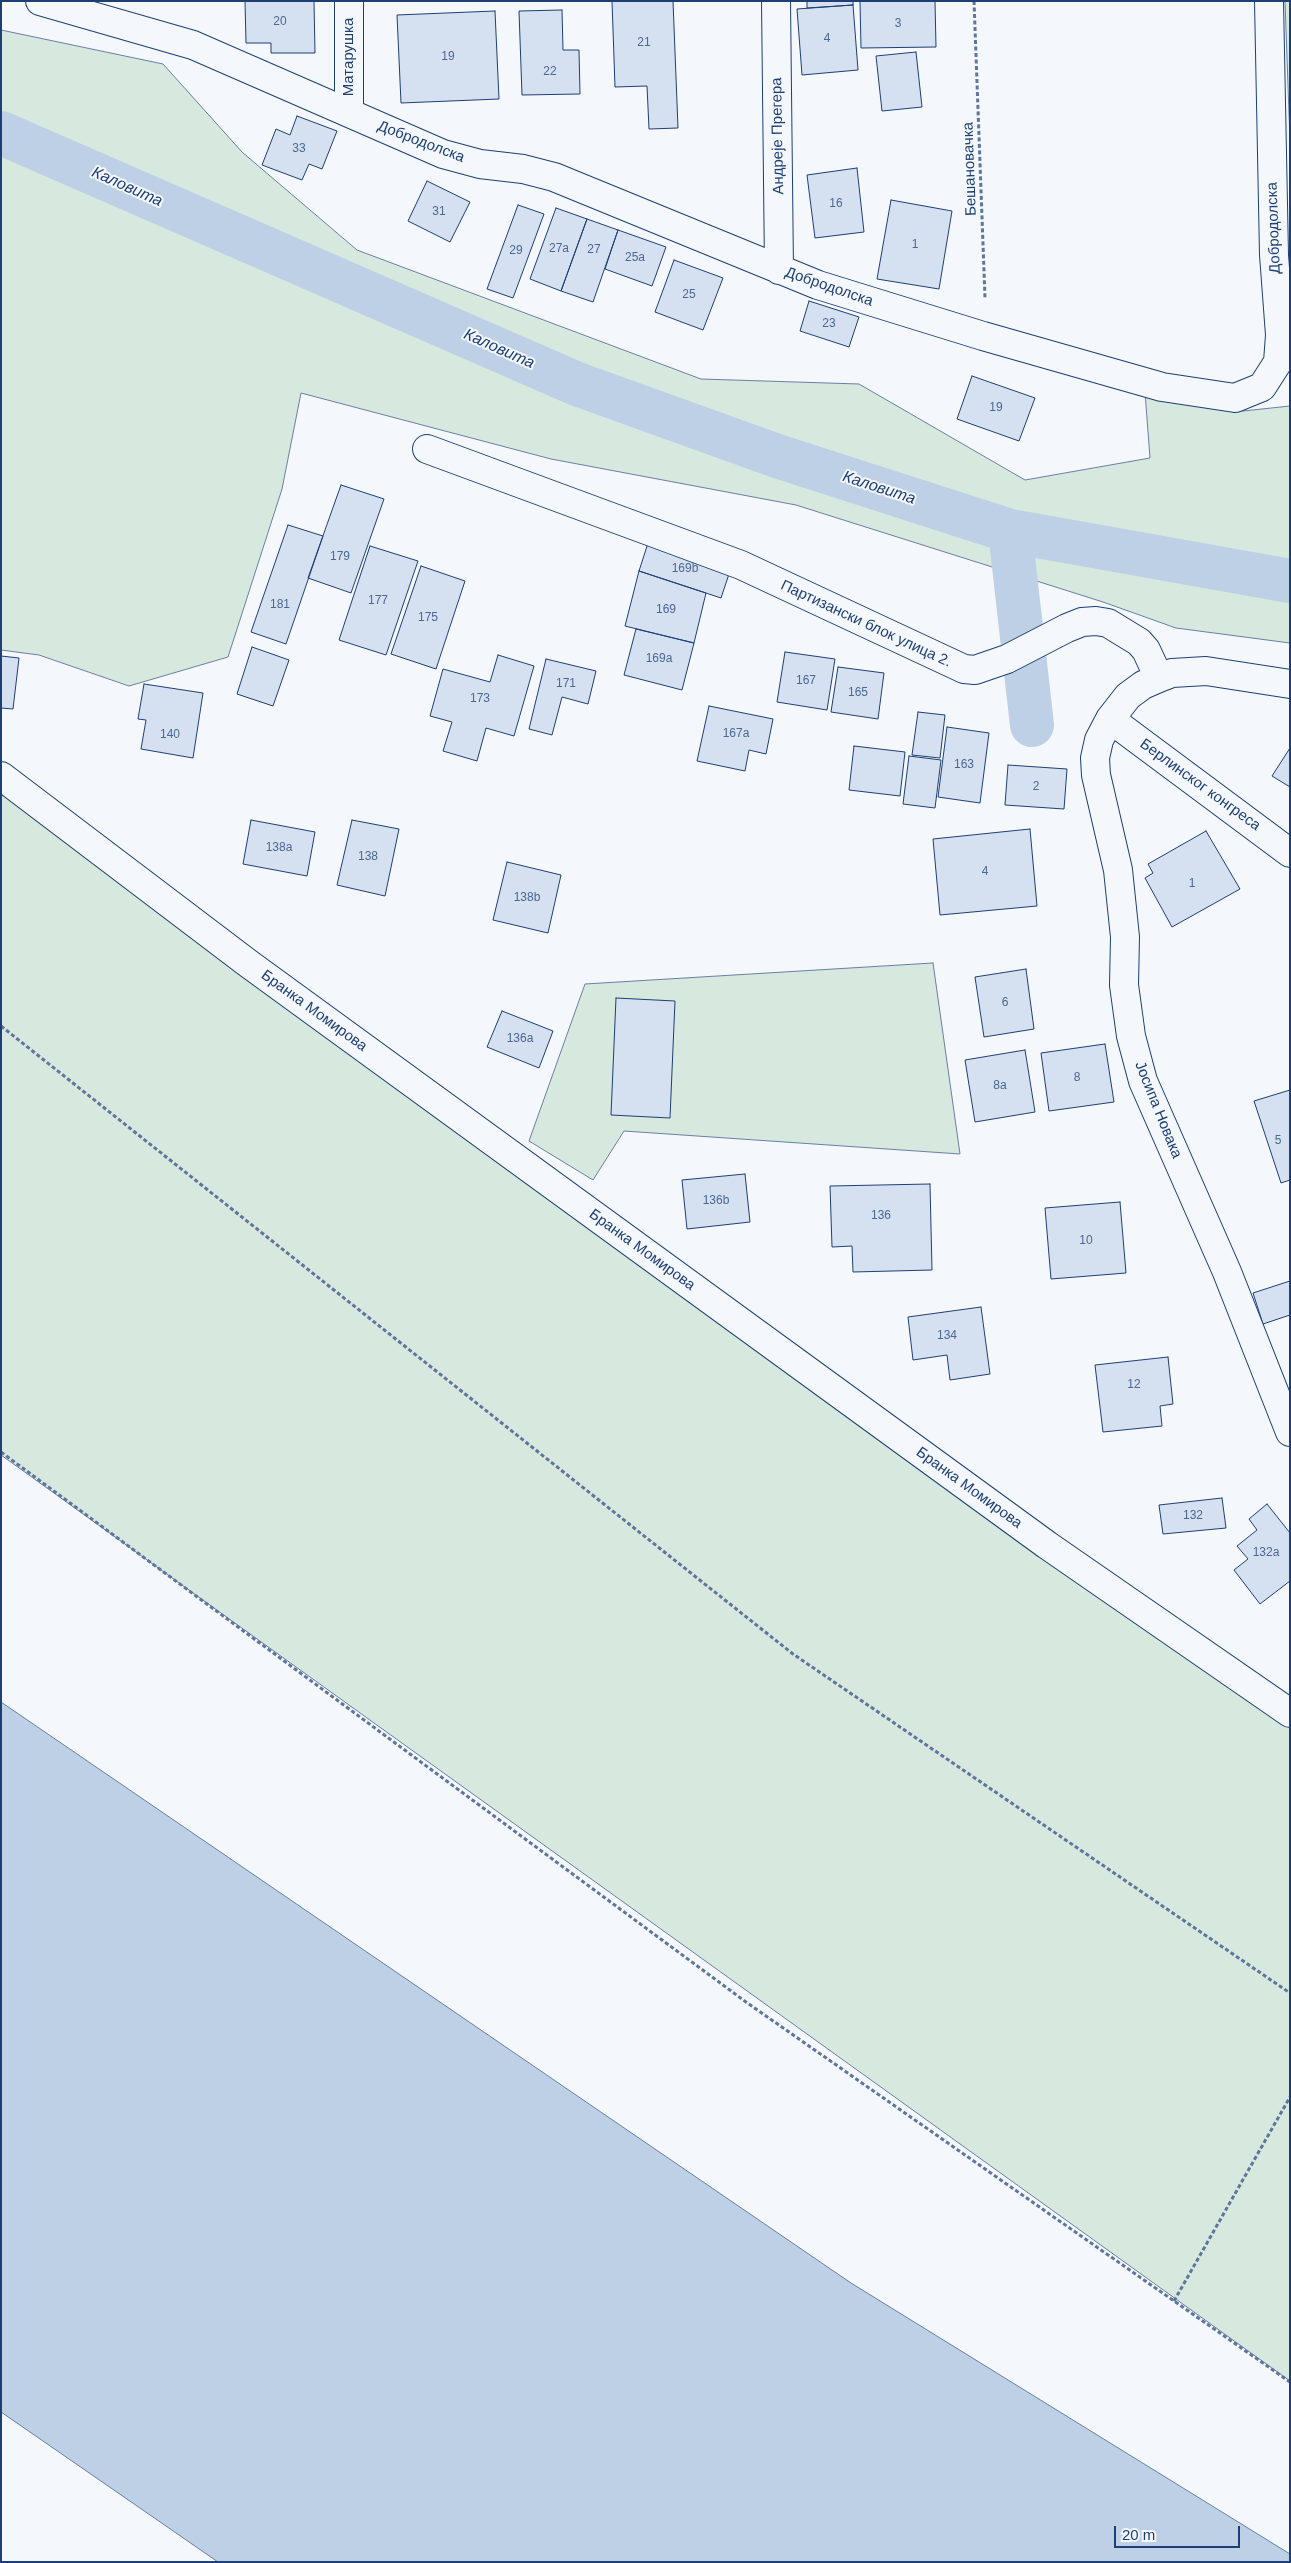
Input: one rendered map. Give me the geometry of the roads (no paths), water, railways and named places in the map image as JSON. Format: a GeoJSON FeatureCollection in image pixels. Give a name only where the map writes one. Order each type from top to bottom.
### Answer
{"type":"FeatureCollection","features":[{"type":"Feature","properties":{"kind":"street","name":"Добродолска"},"geometry":{"type":"LineString","coordinates":[[40,1],[192,45],[443,154],[480,164],[523,169],[554,178],[818,285],[984,336],[1162,386],[1235,398],[1262,387],[1278,362],[1280,335],[1274,255],[1269,1]]}},
{"type":"Feature","properties":{"kind":"street","name":"Матарушка"},"geometry":{"type":"LineString","coordinates":[[349,1],[349,112]]}},
{"type":"Feature","properties":{"kind":"street","name":"Андреје Прегера"},"geometry":{"type":"LineString","coordinates":[[776,1],[779,270]]}},
{"type":"Feature","properties":{"kind":"street","name":"Партизански блок улица 2."},"geometry":{"type":"LineString","coordinates":[[426,449],[741,565],[960,668],[975,670],[1007,660],[1046,637],[1082,622],[1108,623],[1143,646],[1159,678]]}},
{"type":"Feature","properties":{"kind":"street"},"geometry":{"type":"LineString","coordinates":[[1159,678],[1172,673],[1206,670],[1290,684]]}},
{"type":"Feature","properties":{"kind":"street","name":"Јосипа Новака"},"geometry":{"type":"LineString","coordinates":[[1159,678],[1142,685],[1128,696],[1110,719],[1099,740],[1095,758],[1096,775],[1118,870],[1125,937],[1124,985],[1131,1036],[1143,1081],[1226,1272],[1290,1432]]}},
{"type":"Feature","properties":{"kind":"street","name":"Берлинског конгреса"},"geometry":{"type":"LineString","coordinates":[[1110,719],[1290,853]]}},
{"type":"Feature","properties":{"kind":"street","name":"Бранка Момирова"},"geometry":{"type":"LineString","coordinates":[[1,776],[250,964],[1039,1539],[1290,1713]]}},
{"type":"Feature","properties":{"kind":"water"},"geometry":{"type":"Polygon","coordinates":[[[1,1702],[851,2283],[1290,2554],[1290,2562],[218,2562],[1,2412],[1,1702]]]}},
{"type":"Feature","properties":{"kind":"waterway","name":"Каловита"},"geometry":{"type":"LineString","coordinates":[[1,133],[577,384],[777,456],[1010,531],[1290,581]]}},
{"type":"Feature","properties":{"kind":"waterway","name":"Каловита"},"geometry":{"type":"LineString","coordinates":[[1010,531],[1032,725]]}}]}
